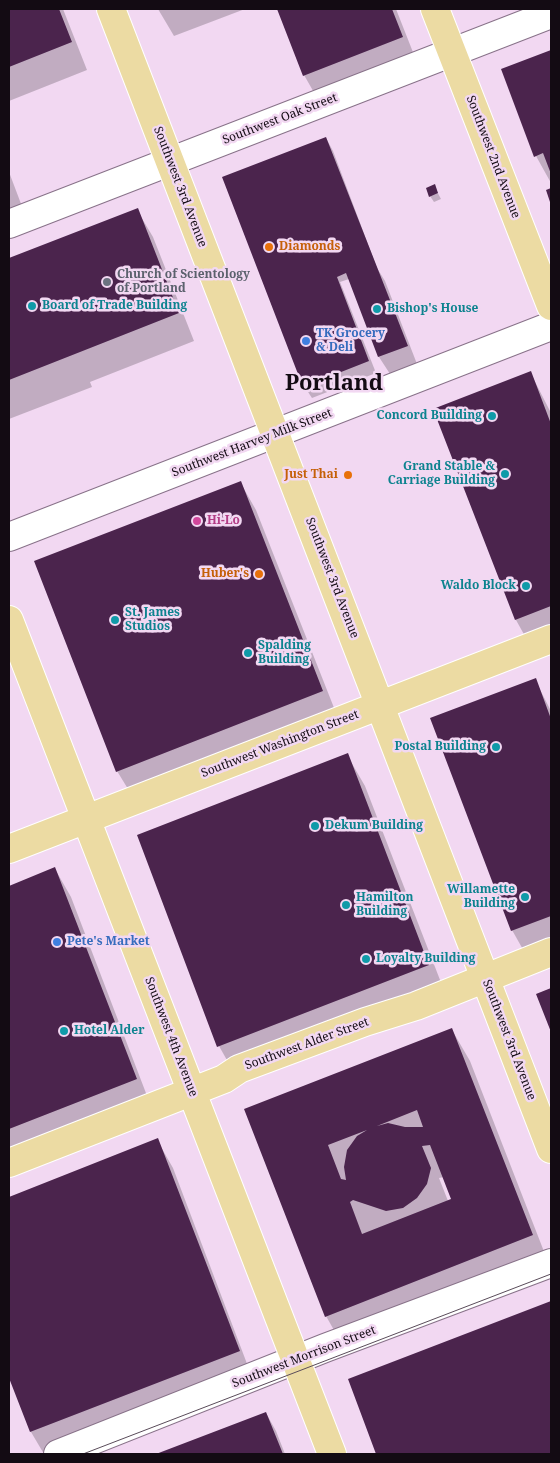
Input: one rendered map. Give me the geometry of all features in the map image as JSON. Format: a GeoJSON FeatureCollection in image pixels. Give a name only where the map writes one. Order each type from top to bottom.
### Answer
{"type":"FeatureCollection","features":[{"type":"Feature","properties":{"kind":"main road","name":"Southwest 3rd Avenue"},"geometry":{"type":"LineString","coordinates":[[110,9],[551,1148]]}},
{"type":"Feature","properties":{"kind":"main road","name":"Southwest 2nd Avenue"},"geometry":{"type":"LineString","coordinates":[[435,9],[551,306]]}},
{"type":"Feature","properties":{"kind":"main road","name":"Southwest 4th Avenue"},"geometry":{"type":"LineString","coordinates":[[9,620],[332,1454]]}},
{"type":"Feature","properties":{"kind":"main road","name":"Southwest Washington Street"},"geometry":{"type":"LineString","coordinates":[[9,849],[551,640]]}},
{"type":"Feature","properties":{"kind":"main road","name":"Southwest Alder Street"},"geometry":{"type":"LineString","coordinates":[[9,1163],[224,1079],[239,1069],[365,1022],[416,1006],[551,952]]}},
{"type":"Feature","properties":{"kind":"street","name":"Southwest Oak Street"},"geometry":{"type":"LineString","coordinates":[[9,224],[551,14]]}},
{"type":"Feature","properties":{"kind":"street","name":"Southwest Harvey Milk Street"},"geometry":{"type":"LineString","coordinates":[[9,538],[551,326]]}},
{"type":"Feature","properties":{"kind":"street","name":"Southwest Morrison Street"},"geometry":{"type":"LineString","coordinates":[[58,1454],[296,1360],[551,1263]]}},
{"type":"Feature","properties":{"kind":"building"},"geometry":{"type":"Polygon","coordinates":[[[9,9],[59,9],[72,42],[9,67],[9,9]]]}},
{"type":"Feature","properties":{"kind":"building"},"geometry":{"type":"Polygon","coordinates":[[[277,9],[392,9],[403,37],[303,76],[277,9]]]}},
{"type":"Feature","properties":{"kind":"building"},"geometry":{"type":"Polygon","coordinates":[[[551,50],[551,174],[543,153],[534,157],[501,69],[551,50]]]}},
{"type":"Feature","properties":{"kind":"building"},"geometry":{"type":"Polygon","coordinates":[[[326,137],[408,346],[378,357],[346,273],[337,277],[369,361],[303,387],[222,177],[326,137]]]}},
{"type":"Feature","properties":{"kind":"building"},"geometry":{"type":"Polygon","coordinates":[[[435,184],[438,193],[429,197],[426,188],[435,184]]]}},
{"type":"Feature","properties":{"kind":"building"},"geometry":{"type":"Polygon","coordinates":[[[551,188],[551,205],[546,190],[551,188]]]}},
{"type":"Feature","properties":{"kind":"building"},"geometry":{"type":"Polygon","coordinates":[[[138,208],[179,313],[9,380],[9,258],[138,208]]]}},
{"type":"Feature","properties":{"kind":"building"},"geometry":{"type":"Polygon","coordinates":[[[531,371],[551,424],[551,606],[515,620],[433,409],[531,371]]]}},
{"type":"Feature","properties":{"kind":"building"},"geometry":{"type":"Polygon","coordinates":[[[241,481],[323,691],[116,772],[34,561],[241,481]]]}},
{"type":"Feature","properties":{"kind":"building","name":"Postal Building"},"geometry":{"type":"Polygon","coordinates":[[[536,678],[551,719],[551,916],[511,931],[430,718],[536,678]]]}},
{"type":"Feature","properties":{"kind":"building"},"geometry":{"type":"Polygon","coordinates":[[[348,753],[429,965],[217,1047],[137,835],[348,753]]]}},
{"type":"Feature","properties":{"kind":"building"},"geometry":{"type":"Polygon","coordinates":[[[55,867],[137,1079],[9,1129],[9,886],[55,867]]]}},
{"type":"Feature","properties":{"kind":"building"},"geometry":{"type":"Polygon","coordinates":[[[551,988],[551,1032],[536,994],[551,988]]]}},
{"type":"Feature","properties":{"kind":"building"},"geometry":{"type":"Polygon","coordinates":[[[452,1028],[533,1235],[325,1317],[244,1109],[452,1028]],[[417,1110],[377,1126],[388,1123],[405,1127],[423,1127],[417,1110]],[[367,1130],[328,1145],[341,1179],[346,1180],[344,1167],[347,1150],[357,1136],[367,1130]],[[430,1145],[422,1146],[431,1168],[427,1184],[417,1198],[403,1208],[386,1211],[353,1200],[350,1202],[362,1234],[451,1199],[430,1145]]]}},
{"type":"Feature","properties":{"kind":"building"},"geometry":{"type":"Polygon","coordinates":[[[158,1138],[240,1351],[30,1432],[9,1378],[9,1197],[158,1138]]]}},
{"type":"Feature","properties":{"kind":"building"},"geometry":{"type":"Polygon","coordinates":[[[551,1301],[551,1454],[376,1454],[348,1379],[551,1301]]]}},
{"type":"Feature","properties":{"kind":"building"},"geometry":{"type":"Polygon","coordinates":[[[266,1412],[283,1454],[156,1454],[266,1412]]]}},
{"type":"Feature","properties":{"kind":"tram line"},"geometry":{"type":"LineString","coordinates":[[83,1454],[551,1274]]}},
{"type":"Feature","properties":{"kind":"place","name":"Diamonds"},"geometry":{"type":"Point","coordinates":[269,247]}},
{"type":"Feature","properties":{"kind":"place","name":"Church of Scientology of Portland"},"geometry":{"type":"Point","coordinates":[107,282]}},
{"type":"Feature","properties":{"kind":"place","name":"Board of Trade Building"},"geometry":{"type":"Point","coordinates":[32,306]}},
{"type":"Feature","properties":{"kind":"place","name":"Bishop's House"},"geometry":{"type":"Point","coordinates":[377,309]}},
{"type":"Feature","properties":{"kind":"place","name":"TK Grocery & Deli"},"geometry":{"type":"Point","coordinates":[306,341]}},
{"type":"Feature","properties":{"kind":"place","name":"Concord Building"},"geometry":{"type":"Point","coordinates":[492,416]}},
{"type":"Feature","properties":{"kind":"place","name":"Grand Stable & Carriage Building"},"geometry":{"type":"Point","coordinates":[505,474]}},
{"type":"Feature","properties":{"kind":"place","name":"Just Thai"},"geometry":{"type":"Point","coordinates":[348,475]}},
{"type":"Feature","properties":{"kind":"place","name":"Hi-Lo"},"geometry":{"type":"Point","coordinates":[197,521]}},
{"type":"Feature","properties":{"kind":"place","name":"Huber's"},"geometry":{"type":"Point","coordinates":[259,574]}},
{"type":"Feature","properties":{"kind":"place","name":"Waldo Block"},"geometry":{"type":"Point","coordinates":[526,586]}},
{"type":"Feature","properties":{"kind":"place","name":"St. James Studios"},"geometry":{"type":"Point","coordinates":[115,620]}},
{"type":"Feature","properties":{"kind":"place","name":"Spalding Building"},"geometry":{"type":"Point","coordinates":[248,653]}},
{"type":"Feature","properties":{"kind":"place","name":"Postal Building"},"geometry":{"type":"Point","coordinates":[496,747]}},
{"type":"Feature","properties":{"kind":"place","name":"Dekum Building"},"geometry":{"type":"Point","coordinates":[315,826]}},
{"type":"Feature","properties":{"kind":"place","name":"Willamette Building"},"geometry":{"type":"Point","coordinates":[525,897]}},
{"type":"Feature","properties":{"kind":"place","name":"Hamilton Building"},"geometry":{"type":"Point","coordinates":[346,905]}},
{"type":"Feature","properties":{"kind":"place","name":"Pete's Market"},"geometry":{"type":"Point","coordinates":[57,942]}},
{"type":"Feature","properties":{"kind":"place","name":"Loyalty Building"},"geometry":{"type":"Point","coordinates":[366,959]}},
{"type":"Feature","properties":{"kind":"place","name":"Hotel Alder"},"geometry":{"type":"Point","coordinates":[64,1031]}},
{"type":"Feature","properties":{"kind":"district","name":"Portland"},"geometry":{"type":"Point","coordinates":[334,384]}}]}
